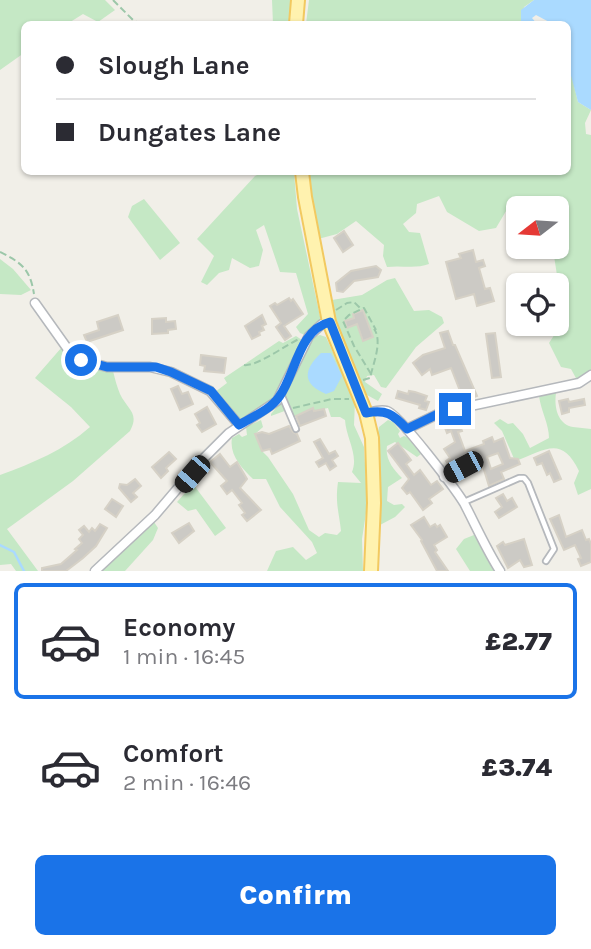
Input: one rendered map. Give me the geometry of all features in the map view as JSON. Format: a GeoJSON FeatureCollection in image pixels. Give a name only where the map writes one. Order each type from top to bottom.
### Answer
{"type":"FeatureCollection","features":[{"type":"Feature","properties":{"kind":"main road"},"geometry":{"type":"LineString","coordinates":[[296,21],[298,0]]}},
{"type":"Feature","properties":{"kind":"main road"},"geometry":{"type":"LineString","coordinates":[[302,175],[307,208],[336,319],[353,383],[366,413],[372,438],[374,478],[371,571]]}},
{"type":"Feature","properties":{"kind":"street"},"geometry":{"type":"LineString","coordinates":[[35,303],[67,348],[81,360],[107,367],[156,367],[211,391],[239,425]]}},
{"type":"Feature","properties":{"kind":"street"},"geometry":{"type":"LineString","coordinates":[[95,571],[155,515],[201,462],[239,425],[268,408],[281,395],[309,336],[322,324],[336,319]]}},
{"type":"Feature","properties":{"kind":"street"},"geometry":{"type":"LineString","coordinates":[[407,429],[442,412],[579,383],[591,375]]}},
{"type":"Feature","properties":{"kind":"street"},"geometry":{"type":"LineString","coordinates":[[366,413],[387,411],[395,415],[407,429],[463,502],[500,571]]}},
{"type":"Feature","properties":{"kind":"street"},"geometry":{"type":"LineString","coordinates":[[444,477],[463,467]]}},
{"type":"Feature","properties":{"kind":"lane"},"geometry":{"type":"LineString","coordinates":[[281,395],[296,429]]}},
{"type":"Feature","properties":{"kind":"lane"},"geometry":{"type":"LineString","coordinates":[[463,502],[524,478],[554,549],[546,561]]}},
{"type":"Feature","properties":{"kind":"path"},"geometry":{"type":"LineString","coordinates":[[113,0],[134,21]]}},
{"type":"Feature","properties":{"kind":"path"},"geometry":{"type":"LineString","coordinates":[[0,252],[15,259],[31,276],[35,303]]}},
{"type":"Feature","properties":{"kind":"path"},"geometry":{"type":"LineString","coordinates":[[347,330],[336,319],[336,310],[354,302],[361,309],[364,308],[378,334],[370,378],[353,383]]}},
{"type":"Feature","properties":{"kind":"path"},"geometry":{"type":"LineString","coordinates":[[361,309],[349,314],[343,321],[370,374]]}},
{"type":"Feature","properties":{"kind":"path"},"geometry":{"type":"LineString","coordinates":[[244,365],[255,364],[279,348],[309,336]]}},
{"type":"Feature","properties":{"kind":"path"},"geometry":{"type":"LineString","coordinates":[[287,409],[332,399],[360,398]]}},
{"type":"Feature","properties":{"kind":"green space"},"geometry":{"type":"Polygon","coordinates":[[[0,0],[105,0],[115,10],[99,21],[83,14],[72,21],[21,21],[21,55],[0,70],[0,0]]]}},
{"type":"Feature","properties":{"kind":"green space"},"geometry":{"type":"Polygon","coordinates":[[[272,0],[293,0],[291,21],[273,21],[272,0]]]}},
{"type":"Feature","properties":{"kind":"green space"},"geometry":{"type":"Polygon","coordinates":[[[309,0],[534,0],[524,7],[522,21],[306,21],[309,0]]]}},
{"type":"Feature","properties":{"kind":"green space"},"geometry":{"type":"Polygon","coordinates":[[[571,72],[578,102],[591,110],[585,123],[586,134],[591,135],[591,371],[586,377],[577,380],[571,369],[561,367],[549,343],[554,336],[569,336],[569,273],[557,273],[554,259],[569,259],[569,196],[506,196],[506,211],[496,228],[479,231],[447,212],[439,196],[417,204],[416,213],[403,224],[409,232],[420,233],[429,264],[419,266],[387,267],[383,256],[384,245],[356,221],[337,234],[318,239],[308,175],[571,175],[571,72]]]}},
{"type":"Feature","properties":{"kind":"green space"},"geometry":{"type":"Polygon","coordinates":[[[294,175],[297,209],[321,321],[305,335],[296,327],[308,314],[296,273],[280,272],[264,225],[256,230],[263,250],[259,266],[250,268],[232,258],[229,270],[219,273],[207,285],[201,282],[214,256],[197,239],[255,176],[294,175]]]}},
{"type":"Feature","properties":{"kind":"green space"},"geometry":{"type":"Polygon","coordinates":[[[144,199],[180,243],[160,260],[128,217],[132,206],[144,199]]]}},
{"type":"Feature","properties":{"kind":"green space"},"geometry":{"type":"Polygon","coordinates":[[[0,259],[13,269],[31,290],[21,295],[0,294],[0,259]]]}},
{"type":"Feature","properties":{"kind":"green space"},"geometry":{"type":"Polygon","coordinates":[[[395,278],[414,311],[429,310],[442,317],[444,323],[416,347],[386,388],[381,387],[374,375],[367,376],[365,382],[382,394],[378,401],[367,395],[363,388],[340,339],[330,302],[362,295],[395,278]]]}},
{"type":"Feature","properties":{"kind":"green space"},"geometry":{"type":"Polygon","coordinates":[[[296,336],[302,340],[275,399],[244,419],[239,418],[215,392],[227,383],[224,378],[279,341],[283,343],[296,336]]]}},
{"type":"Feature","properties":{"kind":"green space"},"geometry":{"type":"Polygon","coordinates":[[[313,337],[326,337],[355,401],[354,425],[364,447],[366,513],[362,539],[363,571],[267,571],[276,551],[293,547],[306,560],[317,553],[312,542],[280,507],[266,479],[253,479],[241,466],[232,450],[232,438],[239,434],[242,437],[247,435],[246,427],[261,420],[263,427],[255,434],[262,451],[293,494],[309,530],[319,537],[325,533],[337,535],[341,531],[337,502],[338,482],[361,483],[352,472],[354,459],[345,420],[331,417],[328,408],[314,411],[313,408],[294,417],[290,409],[271,416],[281,402],[308,344],[313,337]]]}},
{"type":"Feature","properties":{"kind":"green space"},"geometry":{"type":"Polygon","coordinates":[[[62,347],[81,364],[113,371],[120,394],[133,415],[133,425],[130,431],[73,481],[7,529],[38,571],[16,571],[11,564],[0,565],[0,475],[48,455],[70,443],[90,427],[71,407],[35,378],[62,347]]]}},
{"type":"Feature","properties":{"kind":"green space"},"geometry":{"type":"Polygon","coordinates":[[[556,393],[556,409],[563,422],[573,427],[591,429],[591,489],[578,495],[574,483],[579,471],[566,452],[552,448],[515,461],[502,431],[494,423],[500,419],[508,424],[513,423],[530,448],[549,438],[539,396],[556,393]]]}},
{"type":"Feature","properties":{"kind":"green space"},"geometry":{"type":"Polygon","coordinates":[[[388,420],[400,431],[400,438],[409,438],[421,454],[417,457],[395,442],[387,446],[390,464],[402,478],[388,487],[387,501],[405,507],[395,517],[380,525],[376,444],[379,427],[388,420]]]}},
{"type":"Feature","properties":{"kind":"green space"},"geometry":{"type":"Polygon","coordinates":[[[193,484],[226,528],[215,536],[196,509],[188,511],[177,502],[193,484]]]}},
{"type":"Feature","properties":{"kind":"green space"},"geometry":{"type":"Polygon","coordinates":[[[154,522],[158,528],[153,540],[125,571],[102,571],[154,522]]]}},
{"type":"Feature","properties":{"kind":"green space"},"geometry":{"type":"Polygon","coordinates":[[[474,535],[494,571],[470,571],[456,549],[464,539],[474,535]]]}},
{"type":"Feature","properties":{"kind":"water"},"geometry":{"type":"Polygon","coordinates":[[[534,0],[591,0],[591,110],[578,102],[571,76],[571,21],[547,21],[536,15],[532,18],[534,21],[521,21],[521,10],[534,0]]]}},
{"type":"Feature","properties":{"kind":"water"},"geometry":{"type":"Polygon","coordinates":[[[321,353],[331,353],[342,376],[334,391],[326,394],[313,386],[308,376],[311,365],[321,353]]]}},
{"type":"Feature","properties":{"kind":"building"},"geometry":{"type":"Polygon","coordinates":[[[344,231],[353,245],[343,252],[334,238],[344,231]]]}},
{"type":"Feature","properties":{"kind":"building"},"geometry":{"type":"Polygon","coordinates":[[[473,250],[476,262],[483,260],[485,266],[479,268],[485,289],[490,288],[494,301],[477,306],[474,294],[456,299],[446,262],[461,258],[459,254],[473,250]]]}},
{"type":"Feature","properties":{"kind":"building"},"geometry":{"type":"Polygon","coordinates":[[[376,266],[381,270],[378,277],[354,281],[343,292],[337,291],[336,283],[351,271],[376,266]]]}},
{"type":"Feature","properties":{"kind":"building"},"geometry":{"type":"Polygon","coordinates":[[[289,298],[291,301],[293,299],[303,314],[284,326],[291,336],[285,340],[276,327],[281,323],[270,306],[289,298]]]}},
{"type":"Feature","properties":{"kind":"building"},"geometry":{"type":"Polygon","coordinates":[[[363,310],[373,337],[363,341],[357,324],[347,328],[345,321],[354,318],[353,314],[363,310]]]}},
{"type":"Feature","properties":{"kind":"building"},"geometry":{"type":"Polygon","coordinates":[[[118,315],[123,330],[87,342],[84,335],[99,330],[97,322],[118,315]]]}},
{"type":"Feature","properties":{"kind":"building"},"geometry":{"type":"Polygon","coordinates":[[[262,315],[266,324],[262,326],[264,330],[252,339],[245,326],[262,315]]]}},
{"type":"Feature","properties":{"kind":"building"},"geometry":{"type":"Polygon","coordinates":[[[166,318],[166,322],[175,321],[176,329],[168,330],[168,333],[152,334],[152,319],[166,318]]]}},
{"type":"Feature","properties":{"kind":"building"},"geometry":{"type":"Polygon","coordinates":[[[448,331],[477,396],[469,399],[467,394],[462,396],[451,368],[432,375],[430,369],[422,375],[413,363],[423,355],[445,348],[440,333],[448,331]]]}},
{"type":"Feature","properties":{"kind":"building"},"geometry":{"type":"Polygon","coordinates":[[[495,333],[501,377],[492,378],[486,334],[495,333]]]}},
{"type":"Feature","properties":{"kind":"building"},"geometry":{"type":"Polygon","coordinates":[[[201,355],[226,358],[224,373],[204,371],[205,366],[200,365],[201,355]]]}},
{"type":"Feature","properties":{"kind":"building"},"geometry":{"type":"Polygon","coordinates":[[[178,386],[182,394],[188,392],[193,404],[180,410],[171,389],[178,386]]]}},
{"type":"Feature","properties":{"kind":"building"},"geometry":{"type":"Polygon","coordinates":[[[398,391],[427,396],[425,401],[429,402],[426,410],[419,408],[420,405],[396,398],[398,391]]]}},
{"type":"Feature","properties":{"kind":"building"},"geometry":{"type":"Polygon","coordinates":[[[568,399],[569,402],[584,399],[585,405],[569,408],[569,412],[562,414],[559,401],[568,399]]]}},
{"type":"Feature","properties":{"kind":"building"},"geometry":{"type":"Polygon","coordinates":[[[207,407],[216,424],[202,432],[197,425],[200,423],[195,414],[207,407]]]}},
{"type":"Feature","properties":{"kind":"building"},"geometry":{"type":"Polygon","coordinates":[[[313,408],[314,411],[324,409],[326,416],[300,426],[296,416],[313,408]]]}},
{"type":"Feature","properties":{"kind":"building"},"geometry":{"type":"Polygon","coordinates":[[[458,420],[462,431],[458,432],[465,451],[484,444],[483,441],[492,437],[494,442],[503,438],[510,458],[518,459],[520,464],[501,472],[504,479],[489,486],[481,460],[474,462],[472,455],[450,467],[446,461],[450,458],[444,449],[455,442],[451,431],[447,433],[444,425],[458,420]],[[498,453],[487,457],[491,469],[503,464],[498,453]]]}},
{"type":"Feature","properties":{"kind":"building"},"geometry":{"type":"Polygon","coordinates":[[[289,426],[300,441],[272,454],[270,449],[262,451],[255,434],[269,434],[289,426]]]}},
{"type":"Feature","properties":{"kind":"building"},"geometry":{"type":"Polygon","coordinates":[[[320,439],[329,454],[335,451],[338,456],[332,460],[336,466],[330,470],[326,463],[319,467],[316,462],[323,458],[314,442],[320,439]]]}},
{"type":"Feature","properties":{"kind":"building"},"geometry":{"type":"Polygon","coordinates":[[[398,443],[411,460],[406,464],[414,475],[420,470],[431,485],[437,481],[443,489],[429,499],[432,503],[423,510],[410,492],[407,494],[402,488],[409,479],[388,451],[398,443]]]}},
{"type":"Feature","properties":{"kind":"building"},"geometry":{"type":"Polygon","coordinates":[[[549,451],[561,479],[554,482],[550,473],[547,475],[542,463],[537,465],[534,458],[549,451]]]}},
{"type":"Feature","properties":{"kind":"building"},"geometry":{"type":"Polygon","coordinates":[[[169,452],[176,459],[166,468],[168,471],[161,478],[152,467],[169,452]]]}},
{"type":"Feature","properties":{"kind":"building"},"geometry":{"type":"Polygon","coordinates":[[[220,454],[230,467],[237,462],[247,479],[240,488],[261,510],[247,521],[239,505],[242,503],[232,490],[227,494],[221,486],[227,481],[210,462],[220,454]]]}},
{"type":"Feature","properties":{"kind":"building"},"geometry":{"type":"Polygon","coordinates":[[[135,479],[141,486],[133,493],[137,497],[131,502],[119,488],[120,484],[127,485],[135,479]]]}},
{"type":"Feature","properties":{"kind":"building"},"geometry":{"type":"Polygon","coordinates":[[[503,494],[507,501],[512,498],[517,507],[499,518],[495,512],[502,507],[496,498],[503,494]]]}},
{"type":"Feature","properties":{"kind":"building"},"geometry":{"type":"Polygon","coordinates":[[[112,499],[123,506],[116,517],[105,509],[112,499]]]}},
{"type":"Feature","properties":{"kind":"building"},"geometry":{"type":"Polygon","coordinates":[[[559,515],[566,537],[582,530],[586,540],[589,539],[591,562],[581,566],[578,559],[581,558],[575,545],[564,550],[550,519],[559,515]]]}},
{"type":"Feature","properties":{"kind":"building"},"geometry":{"type":"Polygon","coordinates":[[[424,517],[430,527],[440,525],[447,537],[434,545],[437,550],[435,552],[448,571],[437,571],[422,540],[411,525],[424,517]]]}},
{"type":"Feature","properties":{"kind":"building"},"geometry":{"type":"Polygon","coordinates":[[[189,523],[194,531],[179,543],[172,533],[189,523]]]}},
{"type":"Feature","properties":{"kind":"building"},"geometry":{"type":"Polygon","coordinates":[[[100,524],[107,528],[96,546],[83,558],[66,571],[42,571],[42,568],[61,564],[77,550],[75,549],[82,543],[79,539],[83,535],[79,530],[84,526],[89,532],[92,528],[95,531],[100,524]]]}},
{"type":"Feature","properties":{"kind":"building"},"geometry":{"type":"Polygon","coordinates":[[[524,539],[532,565],[524,567],[520,560],[508,568],[497,546],[503,542],[505,545],[524,539]]]}},
{"type":"Feature","properties":{"kind":"waterway"},"geometry":{"type":"LineString","coordinates":[[0,545],[14,552],[24,571]]}},
{"type":"Feature","properties":{"kind":"route"},"geometry":{"type":"LineString","coordinates":[[81,360],[107,367],[156,367],[171,372],[211,391],[239,425],[277,401],[309,336],[322,324],[330,322],[366,413],[387,411],[395,415],[407,429],[442,412],[455,409]]}}]}
